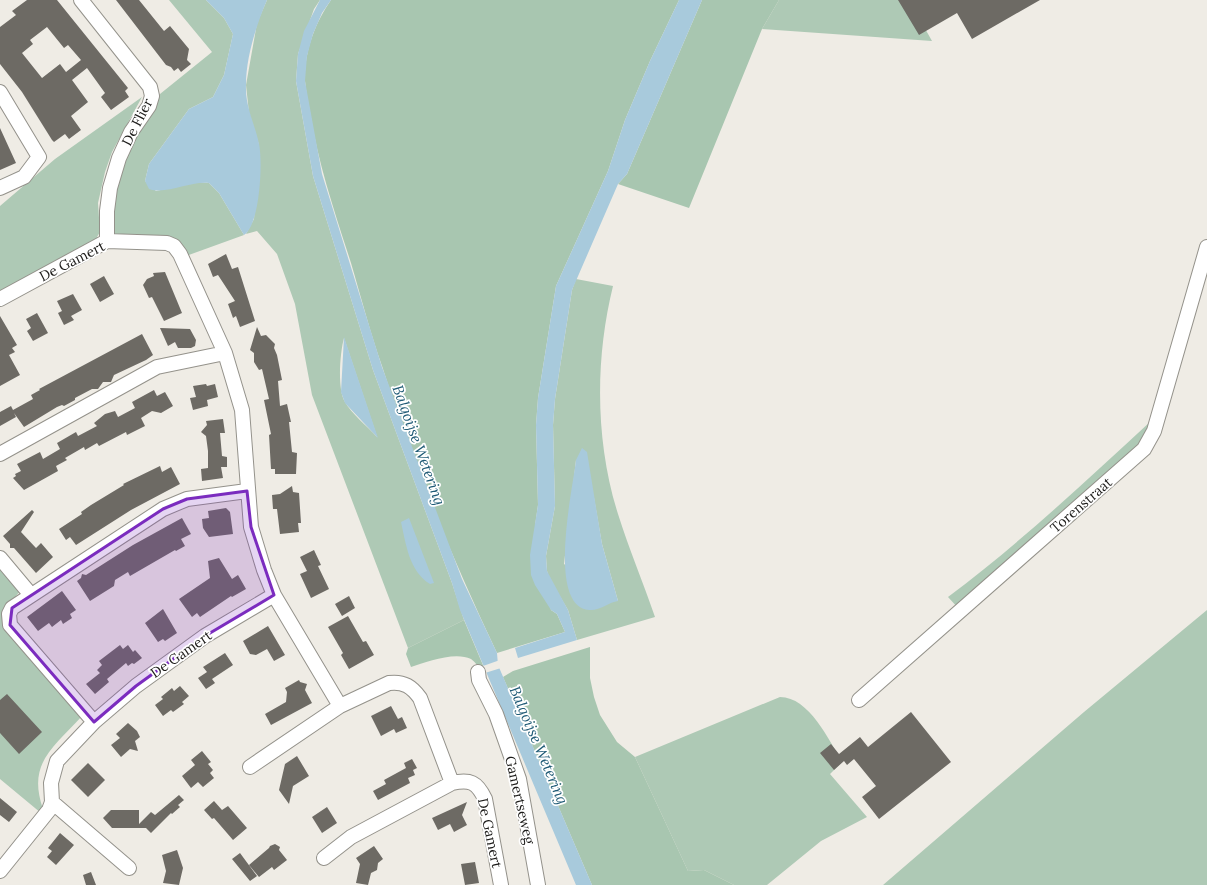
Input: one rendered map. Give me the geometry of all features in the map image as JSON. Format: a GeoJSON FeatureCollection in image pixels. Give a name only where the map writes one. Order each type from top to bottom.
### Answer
{"type":"FeatureCollection","features":[{"type":"Feature","properties":{"kind":"street","name":"De Flier"},"geometry":{"type":"LineString","coordinates":[[81,0],[150,86],[152,96],[149,106],[128,139],[119,158],[110,188],[107,211],[107,241]]}},
{"type":"Feature","properties":{"kind":"street"},"geometry":{"type":"LineString","coordinates":[[0,92],[39,157],[24,177],[0,188]]}},
{"type":"Feature","properties":{"kind":"street","name":"De Gamert"},"geometry":{"type":"LineString","coordinates":[[0,299],[107,241],[167,244],[174,246],[180,254],[224,353],[242,410],[251,528],[264,570],[274,595],[340,706]]}},
{"type":"Feature","properties":{"kind":"street","name":"Torenstraat"},"geometry":{"type":"LineString","coordinates":[[859,700],[1144,449],[1154,431],[1207,248]]}},
{"type":"Feature","properties":{"kind":"street"},"geometry":{"type":"LineString","coordinates":[[0,454],[157,367],[224,353]]}},
{"type":"Feature","properties":{"kind":"street"},"geometry":{"type":"LineString","coordinates":[[94,722],[10,625],[9,614],[12,608],[163,509],[187,499],[247,491]]}},
{"type":"Feature","properties":{"kind":"street"},"geometry":{"type":"LineString","coordinates":[[0,558],[31,595]]}},
{"type":"Feature","properties":{"kind":"street","name":"De Gamert"},"geometry":{"type":"LineString","coordinates":[[52,802],[51,783],[57,761],[94,722],[136,686],[205,636],[274,595]]}},
{"type":"Feature","properties":{"kind":"street","name":"Gamertseweg"},"geometry":{"type":"LineString","coordinates":[[478,672],[479,680],[496,714],[519,779],[538,885]]}},
{"type":"Feature","properties":{"kind":"street"},"geometry":{"type":"LineString","coordinates":[[250,767],[340,706],[389,683],[406,684],[414,689],[420,698],[452,783]]}},
{"type":"Feature","properties":{"kind":"street","name":"De Gamert"},"geometry":{"type":"LineString","coordinates":[[324,858],[351,838],[452,783],[468,782],[473,783],[481,790],[485,799],[501,885]]}},
{"type":"Feature","properties":{"kind":"street"},"geometry":{"type":"LineString","coordinates":[[0,871],[49,810],[52,802],[130,868]]}},
{"type":"Feature","properties":{"kind":"highlighted area"},"geometry":{"type":"Polygon","coordinates":[[[247,491],[251,527],[274,595],[205,636],[136,686],[94,722],[10,625],[12,608],[163,509],[187,499],[247,491]]]}},
{"type":"Feature","properties":{"kind":"green space"},"geometry":{"type":"Polygon","coordinates":[[[169,0],[206,0],[224,18],[233,34],[224,75],[213,97],[189,109],[149,164],[145,181],[156,191],[197,182],[209,183],[219,193],[244,235],[186,256],[183,246],[114,238],[114,193],[125,160],[146,118],[160,94],[212,52],[169,0]]]}},
{"type":"Feature","properties":{"kind":"green space"},"geometry":{"type":"Polygon","coordinates":[[[267,0],[320,0],[314,9],[298,54],[296,81],[313,176],[373,370],[452,583],[464,620],[408,648],[312,395],[295,304],[277,254],[257,231],[246,234],[254,219],[259,145],[249,113],[246,85],[257,23],[267,0]],[[344,338],[341,352],[340,370],[342,396],[351,411],[377,437],[344,338]]]}},
{"type":"Feature","properties":{"kind":"green space"},"geometry":{"type":"Polygon","coordinates":[[[331,0],[679,0],[650,61],[625,120],[608,171],[556,286],[538,398],[536,425],[538,505],[535,526],[551,610],[557,614],[565,632],[497,653],[449,547],[420,475],[394,403],[374,340],[328,188],[313,131],[305,81],[306,59],[315,28],[331,0]]]}},
{"type":"Feature","properties":{"kind":"green space"},"geometry":{"type":"Polygon","coordinates":[[[702,0],[779,0],[762,29],[689,208],[618,184],[627,174],[702,0]]]}},
{"type":"Feature","properties":{"kind":"green space"},"geometry":{"type":"Polygon","coordinates":[[[779,0],[909,0],[932,41],[762,29],[779,0]]]}},
{"type":"Feature","properties":{"kind":"green space"},"geometry":{"type":"Polygon","coordinates":[[[142,97],[112,152],[105,172],[98,203],[100,232],[97,237],[99,240],[0,293],[0,206],[55,159],[142,97]]]}},
{"type":"Feature","properties":{"kind":"green space"},"geometry":{"type":"Polygon","coordinates":[[[576,279],[613,286],[603,342],[601,371],[600,400],[605,458],[610,486],[618,514],[655,617],[577,640],[568,610],[549,578],[546,556],[555,506],[553,425],[555,399],[572,290],[576,279]],[[576,460],[564,564],[618,601],[602,544],[594,498],[576,460]]]}},
{"type":"Feature","properties":{"kind":"green space"},"geometry":{"type":"Polygon","coordinates":[[[1151,421],[1141,448],[959,609],[948,597],[1026,534],[1151,421]]]}},
{"type":"Feature","properties":{"kind":"green space"},"geometry":{"type":"Polygon","coordinates":[[[0,564],[20,591],[2,614],[3,624],[82,716],[53,747],[41,768],[38,780],[39,793],[43,809],[41,813],[0,779],[0,564]]]}},
{"type":"Feature","properties":{"kind":"green space"},"geometry":{"type":"Polygon","coordinates":[[[1207,610],[1207,885],[883,885],[1084,712],[1207,610]]]}},
{"type":"Feature","properties":{"kind":"green space"},"geometry":{"type":"Polygon","coordinates":[[[464,620],[485,670],[482,671],[471,659],[457,656],[441,658],[411,667],[406,654],[408,648],[464,620]]]}},
{"type":"Feature","properties":{"kind":"green space"},"geometry":{"type":"Polygon","coordinates":[[[590,647],[590,678],[600,715],[617,742],[635,757],[688,871],[704,870],[734,885],[592,885],[503,677],[513,671],[590,647]]]}},
{"type":"Feature","properties":{"kind":"green space"},"geometry":{"type":"Polygon","coordinates":[[[780,697],[790,699],[800,704],[817,721],[842,762],[830,774],[867,817],[821,841],[767,885],[734,885],[704,870],[688,871],[635,757],[780,697]]]}},
{"type":"Feature","properties":{"kind":"water"},"geometry":{"type":"Polygon","coordinates":[[[206,0],[267,0],[252,42],[246,74],[247,101],[259,144],[261,164],[257,207],[254,219],[244,235],[219,193],[209,183],[156,190],[149,189],[145,181],[149,164],[189,109],[213,97],[224,75],[233,34],[224,18],[206,0]]]}},
{"type":"Feature","properties":{"kind":"water"},"geometry":{"type":"Polygon","coordinates":[[[320,0],[331,0],[322,13],[313,34],[307,56],[305,81],[322,174],[382,367],[462,579],[497,653],[498,665],[592,885],[576,885],[460,610],[452,583],[373,370],[313,176],[296,81],[298,54],[304,31],[320,0]]]}},
{"type":"Feature","properties":{"kind":"water"},"geometry":{"type":"Polygon","coordinates":[[[679,0],[702,0],[627,174],[618,184],[572,290],[555,399],[553,425],[555,506],[546,556],[547,571],[568,610],[577,640],[518,658],[515,648],[565,632],[557,614],[551,610],[535,585],[531,575],[530,555],[538,505],[536,425],[538,398],[556,286],[608,171],[625,120],[650,61],[679,0]]]}},
{"type":"Feature","properties":{"kind":"water"},"geometry":{"type":"Polygon","coordinates":[[[344,337],[378,438],[345,403],[341,392],[344,337]]]}},
{"type":"Feature","properties":{"kind":"water"},"geometry":{"type":"Polygon","coordinates":[[[582,448],[587,452],[602,544],[618,601],[593,610],[589,610],[576,604],[568,589],[565,568],[567,519],[576,460],[582,448]]]}},
{"type":"Feature","properties":{"kind":"water"},"geometry":{"type":"Polygon","coordinates":[[[409,518],[434,583],[430,584],[423,579],[413,564],[407,548],[401,522],[409,518]]]}},
{"type":"Feature","properties":{"kind":"pier"},"geometry":{"type":"Polygon","coordinates":[[[500,660],[501,668],[485,673],[483,666],[500,660]]]}},
{"type":"Feature","properties":{"kind":"building"},"geometry":{"type":"Polygon","coordinates":[[[27,0],[57,0],[128,88],[125,91],[129,97],[111,110],[101,97],[105,93],[87,68],[72,80],[88,102],[71,116],[81,130],[69,139],[65,134],[54,142],[22,92],[0,64],[0,27],[16,15],[12,11],[27,0]],[[47,27],[30,40],[33,44],[22,53],[42,78],[60,64],[66,72],[81,60],[68,45],[64,48],[47,27]]]}},
{"type":"Feature","properties":{"kind":"building"},"geometry":{"type":"Polygon","coordinates":[[[116,0],[139,0],[164,31],[170,26],[189,49],[187,60],[191,64],[181,72],[178,68],[174,71],[171,67],[166,65],[116,0]]]}},
{"type":"Feature","properties":{"kind":"building"},"geometry":{"type":"Polygon","coordinates":[[[898,0],[1040,0],[972,39],[957,13],[919,35],[898,0]]]}},
{"type":"Feature","properties":{"kind":"building"},"geometry":{"type":"Polygon","coordinates":[[[0,128],[16,163],[0,170],[0,128]]]}},
{"type":"Feature","properties":{"kind":"building"},"geometry":{"type":"Polygon","coordinates":[[[226,254],[232,269],[238,267],[255,321],[240,327],[236,316],[233,318],[228,304],[235,301],[218,275],[213,277],[208,264],[226,254]]]}},
{"type":"Feature","properties":{"kind":"building"},"geometry":{"type":"Polygon","coordinates":[[[165,272],[182,313],[164,321],[152,297],[149,298],[143,285],[147,279],[154,276],[153,273],[165,272]]]}},
{"type":"Feature","properties":{"kind":"building"},"geometry":{"type":"Polygon","coordinates":[[[104,276],[114,294],[100,302],[90,284],[104,276]]]}},
{"type":"Feature","properties":{"kind":"building"},"geometry":{"type":"Polygon","coordinates":[[[73,294],[82,310],[71,316],[74,320],[64,325],[58,313],[62,311],[57,301],[73,294]]]}},
{"type":"Feature","properties":{"kind":"building"},"geometry":{"type":"Polygon","coordinates":[[[37,313],[48,333],[33,341],[27,331],[31,328],[26,319],[37,313]]]}},
{"type":"Feature","properties":{"kind":"building"},"geometry":{"type":"Polygon","coordinates":[[[0,316],[17,345],[12,348],[15,352],[9,355],[20,375],[0,386],[0,316]]]}},
{"type":"Feature","properties":{"kind":"building"},"geometry":{"type":"Polygon","coordinates":[[[257,327],[261,336],[266,335],[275,344],[274,348],[277,355],[282,380],[278,381],[280,406],[287,404],[291,422],[289,422],[292,452],[297,453],[296,474],[275,474],[275,469],[271,469],[269,435],[271,434],[264,400],[269,399],[262,369],[259,370],[254,362],[254,353],[250,350],[257,327]]]}},
{"type":"Feature","properties":{"kind":"building"},"geometry":{"type":"Polygon","coordinates":[[[160,328],[190,329],[196,340],[195,346],[191,348],[178,348],[175,342],[168,346],[160,328]]]}},
{"type":"Feature","properties":{"kind":"building"},"geometry":{"type":"Polygon","coordinates":[[[142,334],[153,355],[146,360],[114,375],[111,382],[103,382],[98,389],[92,389],[64,406],[62,405],[57,407],[24,427],[14,413],[16,417],[0,426],[0,412],[11,406],[13,410],[33,399],[31,395],[40,390],[39,389],[142,334]]]}},
{"type":"Feature","properties":{"kind":"building"},"geometry":{"type":"Polygon","coordinates":[[[206,384],[207,386],[215,384],[218,397],[207,400],[208,406],[193,410],[190,398],[196,397],[193,386],[206,384]]]}},
{"type":"Feature","properties":{"kind":"building"},"geometry":{"type":"Polygon","coordinates":[[[154,390],[157,396],[165,392],[173,406],[161,413],[152,411],[141,418],[145,426],[127,435],[126,432],[99,446],[97,443],[85,450],[84,447],[65,458],[67,460],[56,466],[58,471],[24,490],[13,478],[16,476],[15,474],[21,471],[17,464],[40,452],[43,459],[60,449],[57,443],[76,432],[78,436],[97,426],[94,423],[105,414],[115,411],[118,417],[135,408],[132,402],[154,390]]]}},
{"type":"Feature","properties":{"kind":"building"},"geometry":{"type":"Polygon","coordinates":[[[223,419],[225,433],[220,433],[222,456],[227,457],[227,467],[221,467],[223,478],[202,481],[201,469],[208,468],[208,451],[206,436],[201,432],[207,425],[206,421],[223,419]]]}},
{"type":"Feature","properties":{"kind":"building"},"geometry":{"type":"Polygon","coordinates":[[[160,466],[162,472],[171,467],[180,484],[131,510],[76,545],[70,537],[66,540],[59,529],[82,514],[81,512],[91,505],[124,485],[123,484],[160,466]]]}},
{"type":"Feature","properties":{"kind":"building"},"geometry":{"type":"Polygon","coordinates":[[[292,486],[293,492],[299,493],[301,523],[298,523],[299,532],[280,534],[277,509],[273,509],[272,495],[280,494],[292,486]]]}},
{"type":"Feature","properties":{"kind":"building"},"geometry":{"type":"Polygon","coordinates":[[[226,508],[230,512],[233,534],[209,537],[203,528],[202,519],[209,518],[208,511],[226,508]]]}},
{"type":"Feature","properties":{"kind":"building"},"geometry":{"type":"Polygon","coordinates":[[[32,510],[34,512],[21,532],[36,548],[41,543],[53,557],[36,573],[14,548],[10,548],[10,544],[3,536],[32,510]]]}},
{"type":"Feature","properties":{"kind":"building"},"geometry":{"type":"Polygon","coordinates":[[[182,518],[191,534],[181,539],[185,546],[176,551],[175,550],[130,576],[128,572],[115,580],[114,586],[90,601],[77,581],[81,578],[82,574],[86,575],[133,545],[182,518]]]}},
{"type":"Feature","properties":{"kind":"building"},"geometry":{"type":"Polygon","coordinates":[[[314,550],[321,565],[318,566],[329,589],[311,598],[300,574],[307,571],[300,557],[314,550]]]}},
{"type":"Feature","properties":{"kind":"building"},"geometry":{"type":"Polygon","coordinates":[[[219,558],[232,579],[238,575],[246,589],[232,597],[231,596],[200,617],[197,613],[192,617],[179,599],[210,578],[208,561],[219,558]]]}},
{"type":"Feature","properties":{"kind":"building"},"geometry":{"type":"Polygon","coordinates":[[[62,591],[76,610],[70,614],[72,618],[63,624],[61,620],[52,627],[49,623],[38,631],[27,617],[62,591]]]}},
{"type":"Feature","properties":{"kind":"building"},"geometry":{"type":"Polygon","coordinates":[[[349,596],[355,608],[342,616],[335,604],[349,596]]]}},
{"type":"Feature","properties":{"kind":"building"},"geometry":{"type":"Polygon","coordinates":[[[163,609],[177,633],[165,641],[163,639],[158,642],[145,623],[163,609]]]}},
{"type":"Feature","properties":{"kind":"building"},"geometry":{"type":"Polygon","coordinates":[[[348,616],[363,642],[366,641],[374,655],[349,669],[341,655],[343,653],[328,627],[348,616]]]}},
{"type":"Feature","properties":{"kind":"building"},"geometry":{"type":"Polygon","coordinates":[[[268,626],[285,655],[274,661],[267,649],[256,655],[250,654],[243,641],[268,626]]]}},
{"type":"Feature","properties":{"kind":"building"},"geometry":{"type":"Polygon","coordinates":[[[120,645],[123,649],[128,645],[133,652],[135,650],[142,658],[134,664],[132,663],[128,666],[126,663],[107,679],[109,682],[95,694],[86,684],[100,673],[97,670],[102,665],[99,661],[120,645]]]}},
{"type":"Feature","properties":{"kind":"building"},"geometry":{"type":"Polygon","coordinates":[[[225,653],[233,665],[212,679],[215,683],[206,689],[198,678],[207,672],[203,667],[225,653]]]}},
{"type":"Feature","properties":{"kind":"building"},"geometry":{"type":"Polygon","coordinates":[[[299,680],[300,682],[307,684],[305,690],[312,703],[271,725],[265,714],[286,702],[287,692],[285,688],[299,680]]]}},
{"type":"Feature","properties":{"kind":"building"},"geometry":{"type":"Polygon","coordinates":[[[180,686],[189,696],[182,702],[184,704],[173,712],[171,710],[163,716],[155,705],[163,699],[161,697],[172,688],[174,691],[180,686]]]}},
{"type":"Feature","properties":{"kind":"building"},"geometry":{"type":"Polygon","coordinates":[[[7,694],[42,732],[19,754],[0,733],[0,700],[7,694]]]}},
{"type":"Feature","properties":{"kind":"building"},"geometry":{"type":"Polygon","coordinates":[[[391,706],[398,719],[402,717],[407,728],[396,733],[394,729],[381,736],[371,716],[391,706]]]}},
{"type":"Feature","properties":{"kind":"building"},"geometry":{"type":"Polygon","coordinates":[[[911,712],[951,762],[879,819],[862,797],[876,786],[854,759],[847,765],[844,761],[834,770],[820,753],[831,744],[839,754],[860,737],[868,747],[911,712]]]}},
{"type":"Feature","properties":{"kind":"building"},"geometry":{"type":"Polygon","coordinates":[[[128,723],[137,731],[140,737],[135,741],[138,751],[130,749],[121,757],[111,745],[120,738],[116,734],[128,723]]]}},
{"type":"Feature","properties":{"kind":"building"},"geometry":{"type":"Polygon","coordinates":[[[202,751],[211,762],[208,764],[213,770],[210,773],[214,778],[203,787],[198,782],[191,788],[182,776],[195,765],[191,760],[202,751]]]}},
{"type":"Feature","properties":{"kind":"building"},"geometry":{"type":"Polygon","coordinates":[[[297,756],[309,776],[293,786],[289,804],[279,790],[285,764],[297,756]]]}},
{"type":"Feature","properties":{"kind":"building"},"geometry":{"type":"Polygon","coordinates":[[[412,759],[417,768],[413,770],[415,775],[408,778],[410,783],[378,800],[373,791],[386,784],[384,780],[406,768],[404,763],[412,759]]]}},
{"type":"Feature","properties":{"kind":"building"},"geometry":{"type":"Polygon","coordinates":[[[88,763],[105,780],[88,797],[71,780],[88,763]]]}},
{"type":"Feature","properties":{"kind":"building"},"geometry":{"type":"Polygon","coordinates":[[[179,795],[184,800],[178,805],[180,807],[172,814],[171,813],[151,833],[146,828],[112,828],[103,818],[111,810],[139,810],[139,824],[151,812],[155,815],[179,795]]]}},
{"type":"Feature","properties":{"kind":"building"},"geometry":{"type":"Polygon","coordinates":[[[0,798],[17,812],[9,822],[0,815],[0,798]]]}},
{"type":"Feature","properties":{"kind":"building"},"geometry":{"type":"Polygon","coordinates":[[[214,801],[222,810],[228,806],[247,828],[233,840],[214,818],[212,819],[204,810],[214,801]]]}},
{"type":"Feature","properties":{"kind":"building"},"geometry":{"type":"Polygon","coordinates":[[[467,802],[462,815],[467,825],[454,832],[450,824],[438,830],[432,818],[467,802]]]}},
{"type":"Feature","properties":{"kind":"building"},"geometry":{"type":"Polygon","coordinates":[[[327,807],[337,823],[322,833],[312,817],[327,807]]]}},
{"type":"Feature","properties":{"kind":"building"},"geometry":{"type":"Polygon","coordinates":[[[60,833],[74,845],[56,865],[47,857],[52,851],[48,848],[60,833]]]}},
{"type":"Feature","properties":{"kind":"building"},"geometry":{"type":"Polygon","coordinates":[[[275,844],[280,847],[279,850],[287,860],[274,870],[272,867],[259,877],[249,865],[270,846],[275,844]]]}},
{"type":"Feature","properties":{"kind":"building"},"geometry":{"type":"Polygon","coordinates":[[[374,846],[383,859],[378,863],[377,870],[371,873],[368,885],[356,883],[360,864],[356,858],[374,846]]]}},
{"type":"Feature","properties":{"kind":"building"},"geometry":{"type":"Polygon","coordinates":[[[177,850],[183,868],[179,885],[163,883],[166,871],[162,855],[177,850]]]}},
{"type":"Feature","properties":{"kind":"building"},"geometry":{"type":"Polygon","coordinates":[[[240,853],[257,876],[250,881],[232,859],[240,853]]]}},
{"type":"Feature","properties":{"kind":"building"},"geometry":{"type":"Polygon","coordinates":[[[475,862],[479,883],[465,885],[461,864],[475,862]]]}},
{"type":"Feature","properties":{"kind":"building"},"geometry":{"type":"Polygon","coordinates":[[[91,872],[96,885],[86,885],[83,875],[91,872]]]}},
{"type":"Feature","properties":{"kind":"water label","name":"Balgoijse Wetering"},"geometry":{"type":"Point","coordinates":[419,445]}},
{"type":"Feature","properties":{"kind":"water label","name":"Balgoijse Wetering"},"geometry":{"type":"Point","coordinates":[539,745]}}]}
